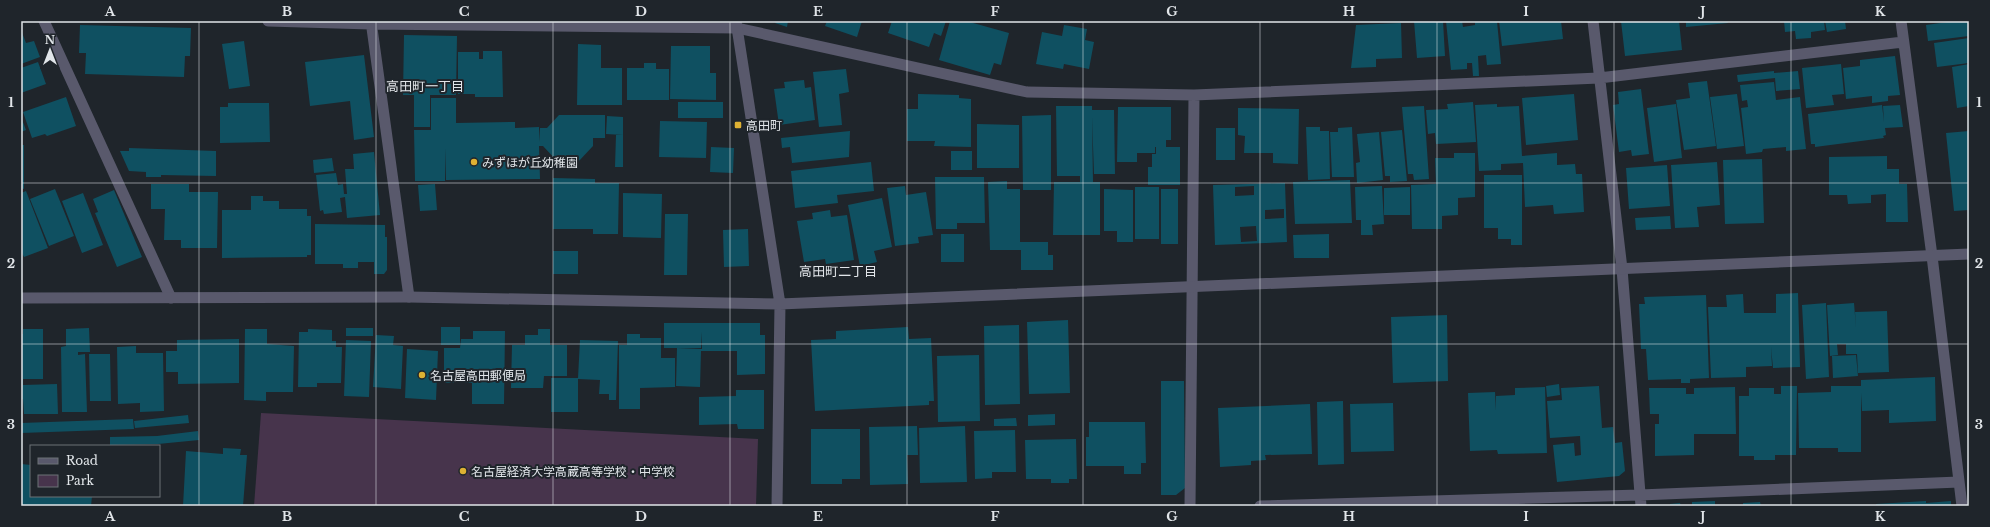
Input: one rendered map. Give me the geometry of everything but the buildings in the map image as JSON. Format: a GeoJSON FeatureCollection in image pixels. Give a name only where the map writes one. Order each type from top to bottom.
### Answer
{"type":"FeatureCollection","features":[{"type":"Feature","properties":{"kind":"street"},"geometry":{"type":"LineString","coordinates":[[44,21],[171,298]]}},
{"type":"Feature","properties":{"kind":"street"},"geometry":{"type":"LineString","coordinates":[[268,21],[371,23],[737,24],[1027,92],[1194,94],[1599,78],[1903,42]]}},
{"type":"Feature","properties":{"kind":"street"},"geometry":{"type":"LineString","coordinates":[[1593,21],[1622,269],[1641,500]]}},
{"type":"Feature","properties":{"kind":"street"},"geometry":{"type":"LineString","coordinates":[[1901,21],[1932,256],[1962,506]]}},
{"type":"Feature","properties":{"kind":"street"},"geometry":{"type":"LineString","coordinates":[[371,23],[409,297]]}},
{"type":"Feature","properties":{"kind":"street"},"geometry":{"type":"LineString","coordinates":[[737,24],[780,304],[777,506]]}},
{"type":"Feature","properties":{"kind":"street"},"geometry":{"type":"LineString","coordinates":[[1190,506],[1194,94]]}},
{"type":"Feature","properties":{"kind":"street"},"geometry":{"type":"LineString","coordinates":[[21,298],[409,297],[780,304],[1192,285],[1969,254]]}},
{"type":"Feature","properties":{"kind":"street"},"geometry":{"type":"LineString","coordinates":[[1260,506],[1641,500],[1959,482]]}},
{"type":"Feature","properties":{"kind":"green space","name":"名古屋経済大学高蔵高等学校・中学校"},"geometry":{"type":"Polygon","coordinates":[[[261,413],[758,439],[756,506],[254,506],[261,413]]]}},
{"type":"Feature","properties":{"kind":"place","name":"高田町"},"geometry":{"type":"Point","coordinates":[738,125]}},
{"type":"Feature","properties":{"kind":"place","name":"みずほが丘幼稚園"},"geometry":{"type":"Point","coordinates":[474,162]}},
{"type":"Feature","properties":{"kind":"place","name":"名古屋高田郵便局"},"geometry":{"type":"Point","coordinates":[422,375]}},
{"type":"Feature","properties":{"kind":"place","name":"名古屋経済大学高蔵高等学校・中学校"},"geometry":{"type":"Point","coordinates":[463,471]}},
{"type":"Feature","properties":{"kind":"district","name":"高田町一丁目"},"geometry":{"type":"Point","coordinates":[425,86]}},
{"type":"Feature","properties":{"kind":"district","name":"高田町二丁目"},"geometry":{"type":"Point","coordinates":[838,271]}}]}
